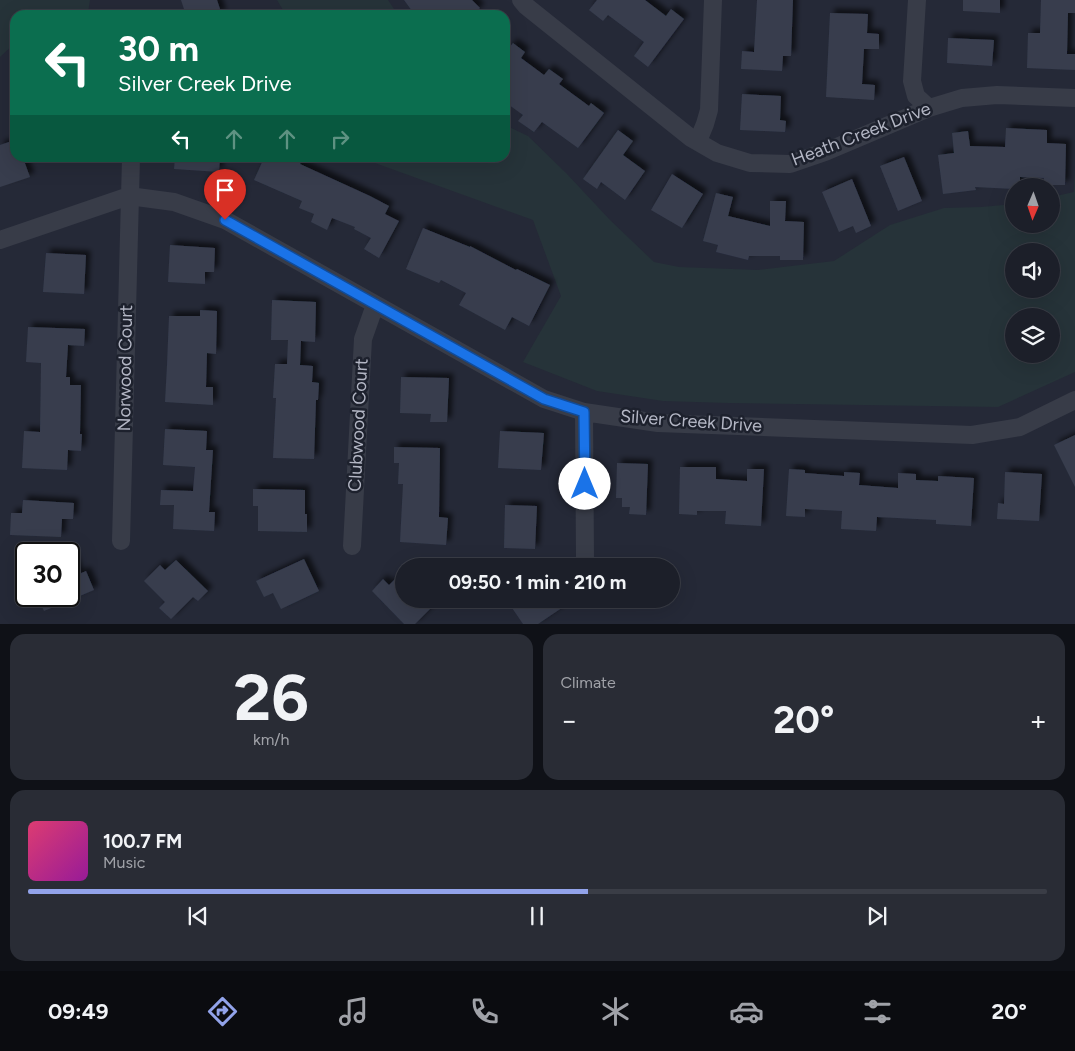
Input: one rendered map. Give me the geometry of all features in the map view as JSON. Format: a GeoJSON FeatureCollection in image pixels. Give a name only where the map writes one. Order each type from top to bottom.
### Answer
{"type":"FeatureCollection","features":[{"type":"Feature","properties":{"kind":"street","name":"Heath Creek Drive"},"geometry":{"type":"LineString","coordinates":[[521,0],[691,138],[717,153],[750,163],[790,164],[825,152],[929,108],[962,98],[997,95],[1075,98]]}},
{"type":"Feature","properties":{"kind":"street"},"geometry":{"type":"LineString","coordinates":[[698,141],[709,110],[712,0]]}},
{"type":"Feature","properties":{"kind":"street"},"geometry":{"type":"LineString","coordinates":[[917,0],[912,81],[916,96],[929,108]]}},
{"type":"Feature","properties":{"kind":"street","name":"Norwood Court"},"geometry":{"type":"LineString","coordinates":[[121,541],[131,162]]}},
{"type":"Feature","properties":{"kind":"street","name":"Silver Creek Drive"},"geometry":{"type":"LineString","coordinates":[[0,240],[129,196],[174,202],[225,220],[544,399],[584,412],[658,423],[972,435],[1020,427],[1075,400]]}},
{"type":"Feature","properties":{"kind":"street","name":"Clubwood Court"},"geometry":{"type":"LineString","coordinates":[[352,546],[363,339],[374,305]]}},
{"type":"Feature","properties":{"kind":"street"},"geometry":{"type":"LineString","coordinates":[[584,412],[585,556]]}},
{"type":"Feature","properties":{"kind":"shaded area"},"geometry":{"type":"Polygon","coordinates":[[[0,0],[90,0],[88,10],[10,10],[10,48],[0,57],[0,0]]]}},
{"type":"Feature","properties":{"kind":"shaded area"},"geometry":{"type":"Polygon","coordinates":[[[277,0],[388,0],[395,10],[283,10],[277,0]]]}},
{"type":"Feature","properties":{"kind":"shaded area"},"geometry":{"type":"Polygon","coordinates":[[[510,127],[528,136],[654,262],[679,267],[758,270],[834,261],[890,225],[944,208],[1005,205],[1005,233],[1060,233],[1060,195],[1074,192],[1075,166],[1075,372],[998,407],[663,401],[597,391],[523,362],[561,296],[533,220],[374,162],[510,162],[510,127]]]}},
{"type":"Feature","properties":{"kind":"building"},"geometry":{"type":"Polygon","coordinates":[[[181,0],[217,0],[220,10],[184,10],[181,0]]]}},
{"type":"Feature","properties":{"kind":"building"},"geometry":{"type":"Polygon","coordinates":[[[404,0],[472,0],[480,8],[478,10],[411,10],[404,0]]]}},
{"type":"Feature","properties":{"kind":"building"},"geometry":{"type":"Polygon","coordinates":[[[597,0],[645,0],[666,16],[671,9],[684,19],[648,67],[634,56],[644,42],[608,15],[603,21],[589,10],[597,0]]]}},
{"type":"Feature","properties":{"kind":"building"},"geometry":{"type":"Polygon","coordinates":[[[757,0],[793,0],[791,56],[783,56],[782,71],[741,69],[742,51],[754,52],[757,0]]]}},
{"type":"Feature","properties":{"kind":"building"},"geometry":{"type":"Polygon","coordinates":[[[963,0],[1000,0],[1000,13],[963,11],[963,0]]]}},
{"type":"Feature","properties":{"kind":"building"},"geometry":{"type":"Polygon","coordinates":[[[1041,0],[1075,0],[1075,13],[1068,13],[1067,54],[1075,54],[1075,70],[1027,68],[1028,33],[1040,33],[1041,0]]]}},
{"type":"Feature","properties":{"kind":"building"},"geometry":{"type":"Polygon","coordinates":[[[830,13],[868,14],[867,33],[879,34],[879,49],[864,49],[862,84],[875,85],[874,100],[826,97],[830,13]]]}},
{"type":"Feature","properties":{"kind":"building"},"geometry":{"type":"Polygon","coordinates":[[[948,38],[994,40],[992,66],[947,63],[948,38]]]}},
{"type":"Feature","properties":{"kind":"building"},"geometry":{"type":"Polygon","coordinates":[[[513,43],[525,52],[521,58],[544,75],[549,69],[563,79],[559,84],[589,106],[591,103],[604,113],[578,148],[542,122],[534,132],[518,121],[523,115],[510,106],[510,47],[513,43]]]}},
{"type":"Feature","properties":{"kind":"building"},"geometry":{"type":"Polygon","coordinates":[[[742,94],[781,96],[780,120],[786,121],[785,132],[740,130],[742,94]]]}},
{"type":"Feature","properties":{"kind":"building"},"geometry":{"type":"Polygon","coordinates":[[[1006,128],[1047,130],[1047,143],[1066,144],[1065,185],[1060,185],[1060,178],[1005,178],[1005,189],[975,187],[976,190],[943,194],[938,155],[954,153],[952,133],[968,131],[970,146],[1005,147],[1006,128]]]}},
{"type":"Feature","properties":{"kind":"building"},"geometry":{"type":"Polygon","coordinates":[[[618,130],[633,141],[623,155],[645,171],[625,200],[601,182],[597,189],[583,179],[618,130]]]}},
{"type":"Feature","properties":{"kind":"building"},"geometry":{"type":"Polygon","coordinates":[[[10,142],[10,162],[24,162],[30,177],[0,187],[0,145],[10,142]]]}},
{"type":"Feature","properties":{"kind":"building"},"geometry":{"type":"Polygon","coordinates":[[[904,157],[922,201],[898,211],[880,166],[904,157]]]}},
{"type":"Feature","properties":{"kind":"building"},"geometry":{"type":"Polygon","coordinates":[[[175,162],[220,162],[219,172],[174,169],[175,162]]]}},
{"type":"Feature","properties":{"kind":"building"},"geometry":{"type":"Polygon","coordinates":[[[262,162],[301,162],[300,164],[389,206],[385,214],[399,221],[379,258],[364,249],[371,238],[354,229],[355,227],[332,218],[327,230],[311,222],[314,214],[299,208],[302,201],[254,180],[262,162]]]}},
{"type":"Feature","properties":{"kind":"building"},"geometry":{"type":"Polygon","coordinates":[[[672,174],[703,194],[682,228],[651,210],[672,174]]]}},
{"type":"Feature","properties":{"kind":"building"},"geometry":{"type":"Polygon","coordinates":[[[852,179],[871,226],[856,233],[853,226],[839,232],[822,192],[852,179]]]}},
{"type":"Feature","properties":{"kind":"building"},"geometry":{"type":"Polygon","coordinates":[[[716,193],[733,197],[728,216],[770,226],[770,201],[786,201],[785,221],[804,222],[803,260],[780,260],[780,256],[749,256],[748,260],[716,252],[718,245],[703,241],[716,193]]]}},
{"type":"Feature","properties":{"kind":"building"},"geometry":{"type":"Polygon","coordinates":[[[423,228],[470,246],[550,285],[529,326],[512,317],[505,330],[459,305],[466,293],[441,280],[439,283],[406,269],[423,228]]]}},
{"type":"Feature","properties":{"kind":"building"},"geometry":{"type":"Polygon","coordinates":[[[170,245],[215,248],[214,272],[205,272],[205,284],[168,282],[170,245]]]}},
{"type":"Feature","properties":{"kind":"building"},"geometry":{"type":"Polygon","coordinates":[[[46,253],[86,255],[84,294],[43,292],[46,253]]]}},
{"type":"Feature","properties":{"kind":"building"},"geometry":{"type":"Polygon","coordinates":[[[272,300],[316,302],[315,342],[301,341],[300,365],[313,366],[312,382],[319,383],[318,400],[316,400],[314,459],[273,458],[276,398],[273,398],[275,364],[287,364],[288,340],[271,340],[272,300]]]}},
{"type":"Feature","properties":{"kind":"building"},"geometry":{"type":"Polygon","coordinates":[[[200,310],[217,311],[216,354],[207,353],[206,387],[213,387],[213,405],[165,402],[169,316],[200,316],[200,310]]]}},
{"type":"Feature","properties":{"kind":"building"},"geometry":{"type":"Polygon","coordinates":[[[28,327],[85,329],[84,346],[68,345],[66,377],[70,377],[70,385],[81,385],[80,434],[82,434],[81,451],[68,450],[67,470],[22,468],[24,431],[40,432],[41,363],[26,362],[28,327]]]}},
{"type":"Feature","properties":{"kind":"building"},"geometry":{"type":"Polygon","coordinates":[[[401,377],[449,378],[447,422],[430,422],[431,414],[400,413],[401,377]]]}},
{"type":"Feature","properties":{"kind":"building"},"geometry":{"type":"Polygon","coordinates":[[[165,429],[207,431],[206,450],[213,450],[209,512],[215,512],[214,531],[173,529],[174,505],[160,505],[161,490],[193,491],[195,467],[163,465],[165,429]]]}},
{"type":"Feature","properties":{"kind":"building"},"geometry":{"type":"Polygon","coordinates":[[[500,431],[544,433],[541,470],[498,468],[500,431]]]}},
{"type":"Feature","properties":{"kind":"building"},"geometry":{"type":"Polygon","coordinates":[[[1075,435],[1075,487],[1054,445],[1075,435]]]}},
{"type":"Feature","properties":{"kind":"building"},"geometry":{"type":"Polygon","coordinates":[[[394,447],[440,448],[439,517],[448,518],[446,545],[400,542],[403,484],[398,484],[399,463],[394,463],[394,447]]]}},
{"type":"Feature","properties":{"kind":"building"},"geometry":{"type":"Polygon","coordinates":[[[617,463],[648,464],[646,515],[629,514],[630,507],[622,507],[622,498],[616,498],[617,463]]]}},
{"type":"Feature","properties":{"kind":"building"},"geometry":{"type":"Polygon","coordinates":[[[680,467],[716,467],[716,479],[747,481],[747,469],[764,469],[761,526],[725,524],[726,511],[697,511],[697,515],[679,514],[680,467]]]}},
{"type":"Feature","properties":{"kind":"building"},"geometry":{"type":"Polygon","coordinates":[[[789,469],[805,470],[805,473],[844,476],[844,472],[860,473],[859,485],[898,488],[898,473],[916,474],[916,480],[938,481],[938,476],[974,478],[971,526],[936,524],[936,520],[877,517],[876,531],[841,529],[842,511],[805,509],[805,517],[786,516],[789,469]]]}},
{"type":"Feature","properties":{"kind":"building"},"geometry":{"type":"Polygon","coordinates":[[[1005,472],[1042,474],[1039,521],[997,519],[998,503],[1004,504],[1005,472]]]}},
{"type":"Feature","properties":{"kind":"building"},"geometry":{"type":"Polygon","coordinates":[[[253,489],[305,490],[307,532],[258,531],[258,506],[253,506],[253,489]]]}},
{"type":"Feature","properties":{"kind":"building"},"geometry":{"type":"Polygon","coordinates":[[[23,500],[74,503],[73,519],[62,519],[61,537],[10,535],[11,513],[22,513],[23,500]]]}},
{"type":"Feature","properties":{"kind":"building"},"geometry":{"type":"Polygon","coordinates":[[[505,505],[537,506],[535,549],[504,548],[505,505]]]}},
{"type":"Feature","properties":{"kind":"building"},"geometry":{"type":"Polygon","coordinates":[[[304,559],[319,591],[281,609],[273,593],[264,597],[256,581],[304,559]]]}},
{"type":"Feature","properties":{"kind":"building"},"geometry":{"type":"Polygon","coordinates":[[[176,560],[208,591],[198,601],[193,597],[171,619],[159,608],[165,602],[144,581],[160,565],[165,570],[176,560]]]}},
{"type":"Feature","properties":{"kind":"building"},"geometry":{"type":"Polygon","coordinates":[[[86,571],[94,590],[80,596],[80,574],[86,571]]]}},
{"type":"Feature","properties":{"kind":"building"},"geometry":{"type":"Polygon","coordinates":[[[383,579],[389,585],[395,579],[395,608],[431,608],[415,624],[404,624],[372,591],[383,579]]]}},
{"type":"Feature","properties":{"kind":"building"},"geometry":{"type":"Polygon","coordinates":[[[42,607],[54,607],[44,611],[42,607]]]}},
{"type":"Feature","properties":{"kind":"building"},"geometry":{"type":"Polygon","coordinates":[[[512,608],[562,608],[538,624],[523,624],[512,608]]]}},
{"type":"Feature","properties":{"kind":"route"},"geometry":{"type":"LineString","coordinates":[[225,220],[544,399],[584,412],[585,484]]}}]}
